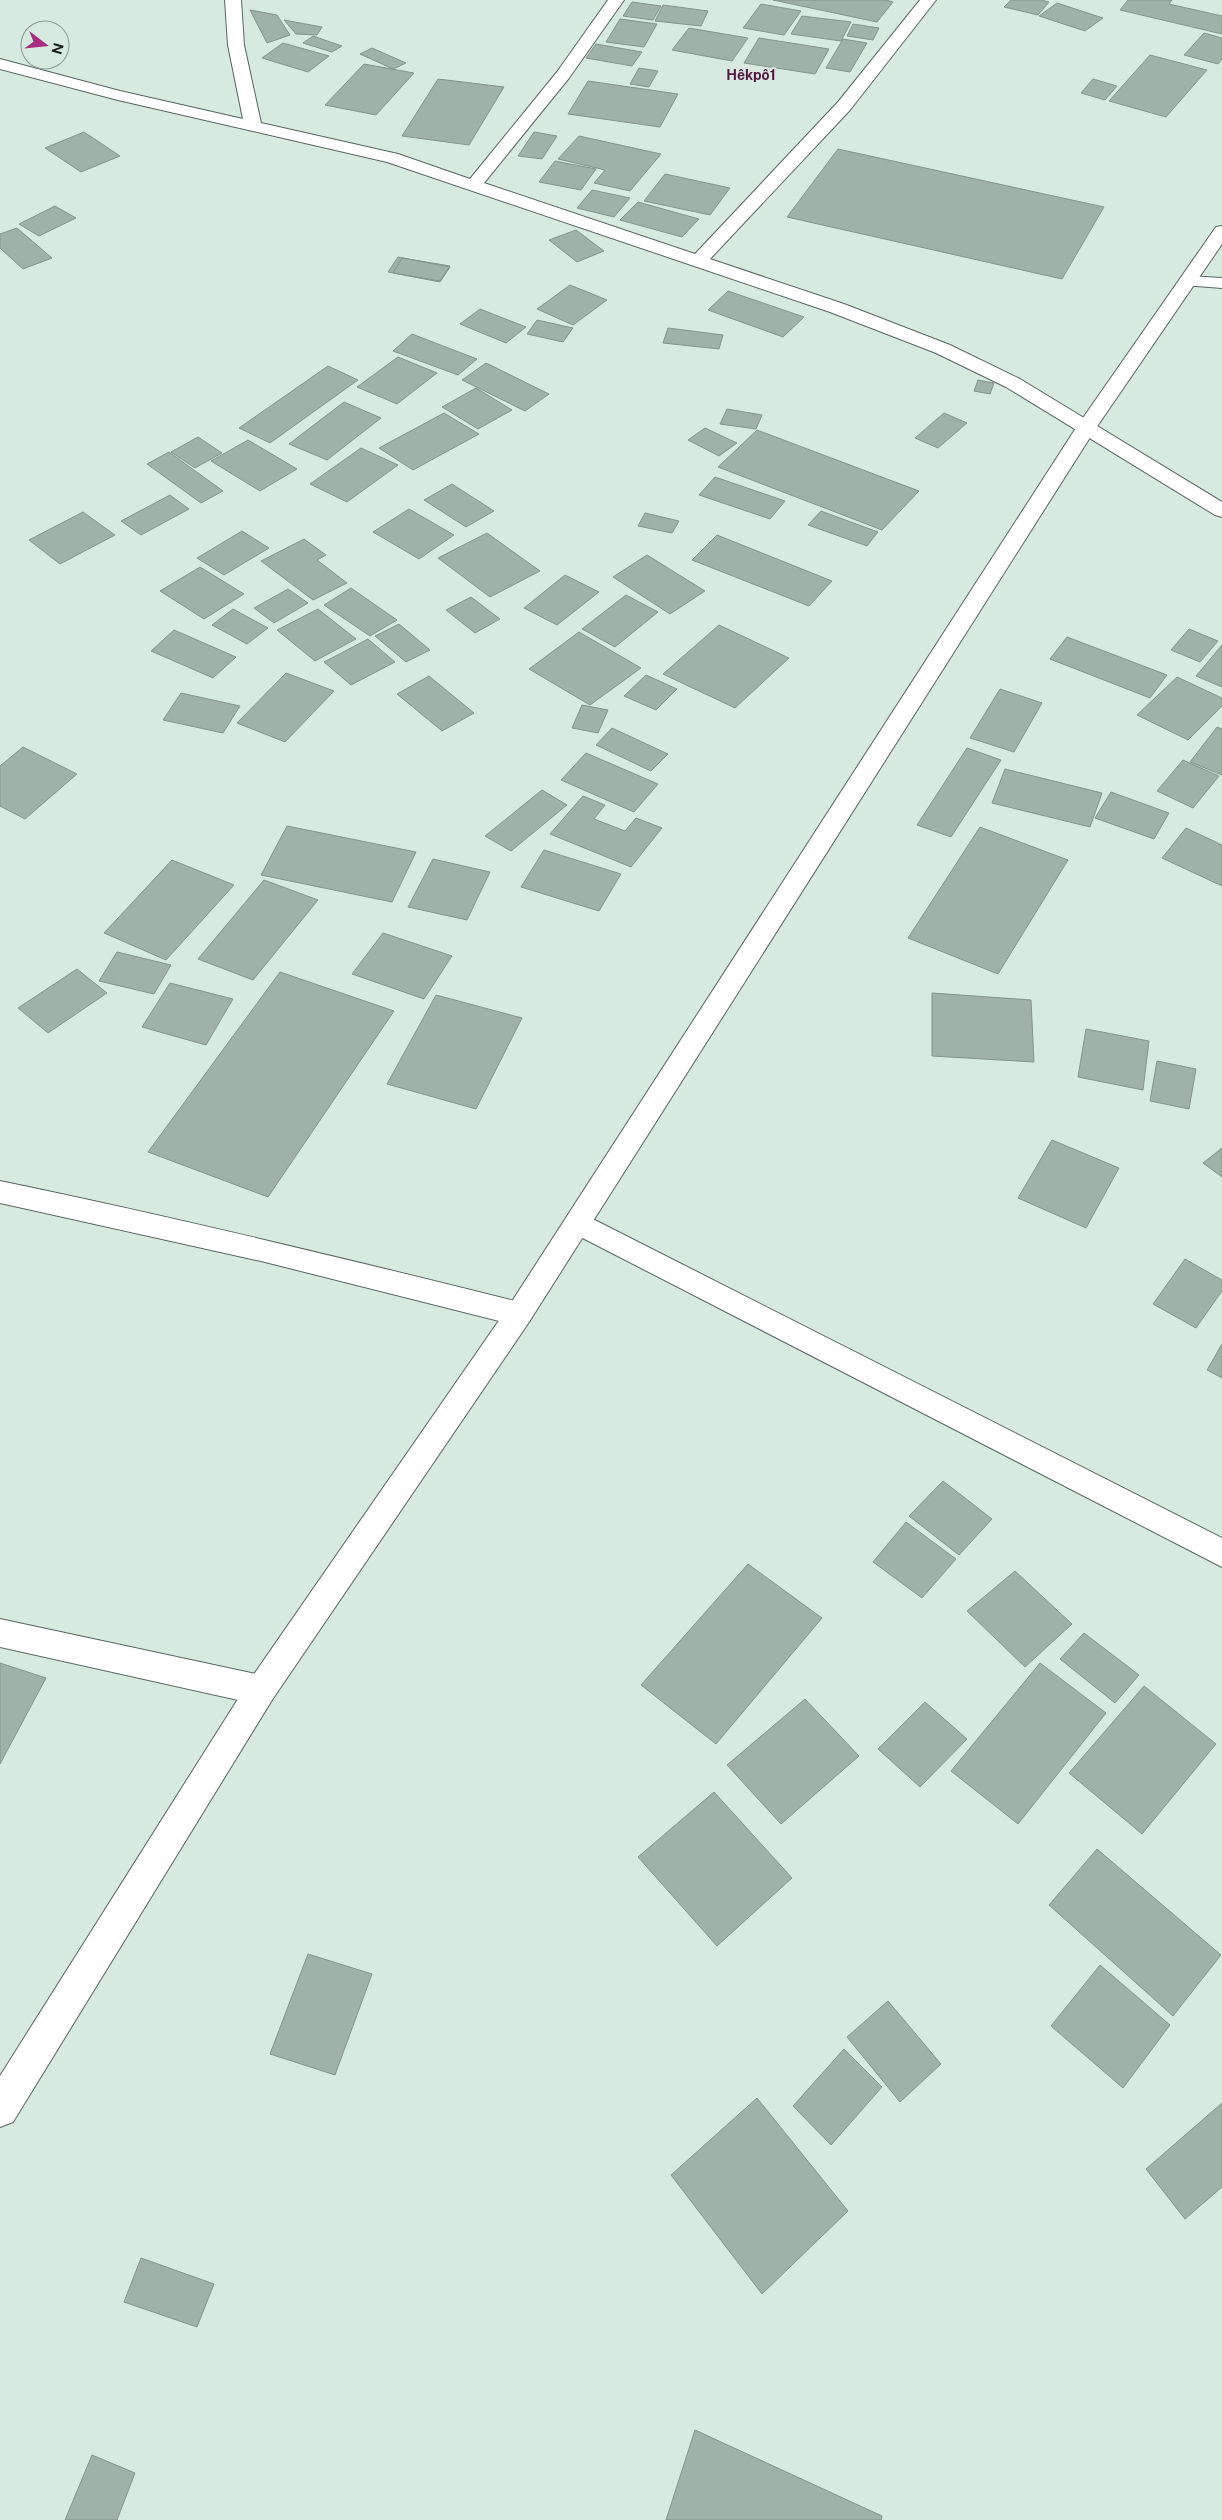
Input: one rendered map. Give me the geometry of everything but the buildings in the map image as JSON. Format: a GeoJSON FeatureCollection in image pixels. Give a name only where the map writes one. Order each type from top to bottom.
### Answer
{"type":"FeatureCollection","features":[{"type":"Feature","properties":{"kind":"street"},"geometry":{"type":"LineString","coordinates":[[233,0],[236,45],[253,125]]}},
{"type":"Feature","properties":{"kind":"street"},"geometry":{"type":"LineString","coordinates":[[473,186],[563,75],[616,0]]}},
{"type":"Feature","properties":{"kind":"street"},"geometry":{"type":"LineString","coordinates":[[698,261],[844,106],[928,0]]}},
{"type":"Feature","properties":{"kind":"street"},"geometry":{"type":"LineString","coordinates":[[0,64],[118,95],[392,158],[837,308],[943,349],[1014,383],[1222,511]]}},
{"type":"Feature","properties":{"kind":"street"},"geometry":{"type":"LineString","coordinates":[[0,2109],[261,1690],[519,1314],[1086,428],[1222,231]]}},
{"type":"Feature","properties":{"kind":"street"},"geometry":{"type":"LineString","coordinates":[[1189,281],[1222,283]]}},
{"type":"Feature","properties":{"kind":"street"},"geometry":{"type":"LineString","coordinates":[[0,1192],[106,1213],[272,1252],[519,1314]]}},
{"type":"Feature","properties":{"kind":"street"},"geometry":{"type":"LineString","coordinates":[[578,1223],[1222,1553]]}},
{"type":"Feature","properties":{"kind":"street"},"geometry":{"type":"LineString","coordinates":[[0,1633],[261,1690]]}},
{"type":"Feature","properties":{"kind":"district","name":"Hêkpô1"},"geometry":{"type":"Point","coordinates":[751,75]}}]}
